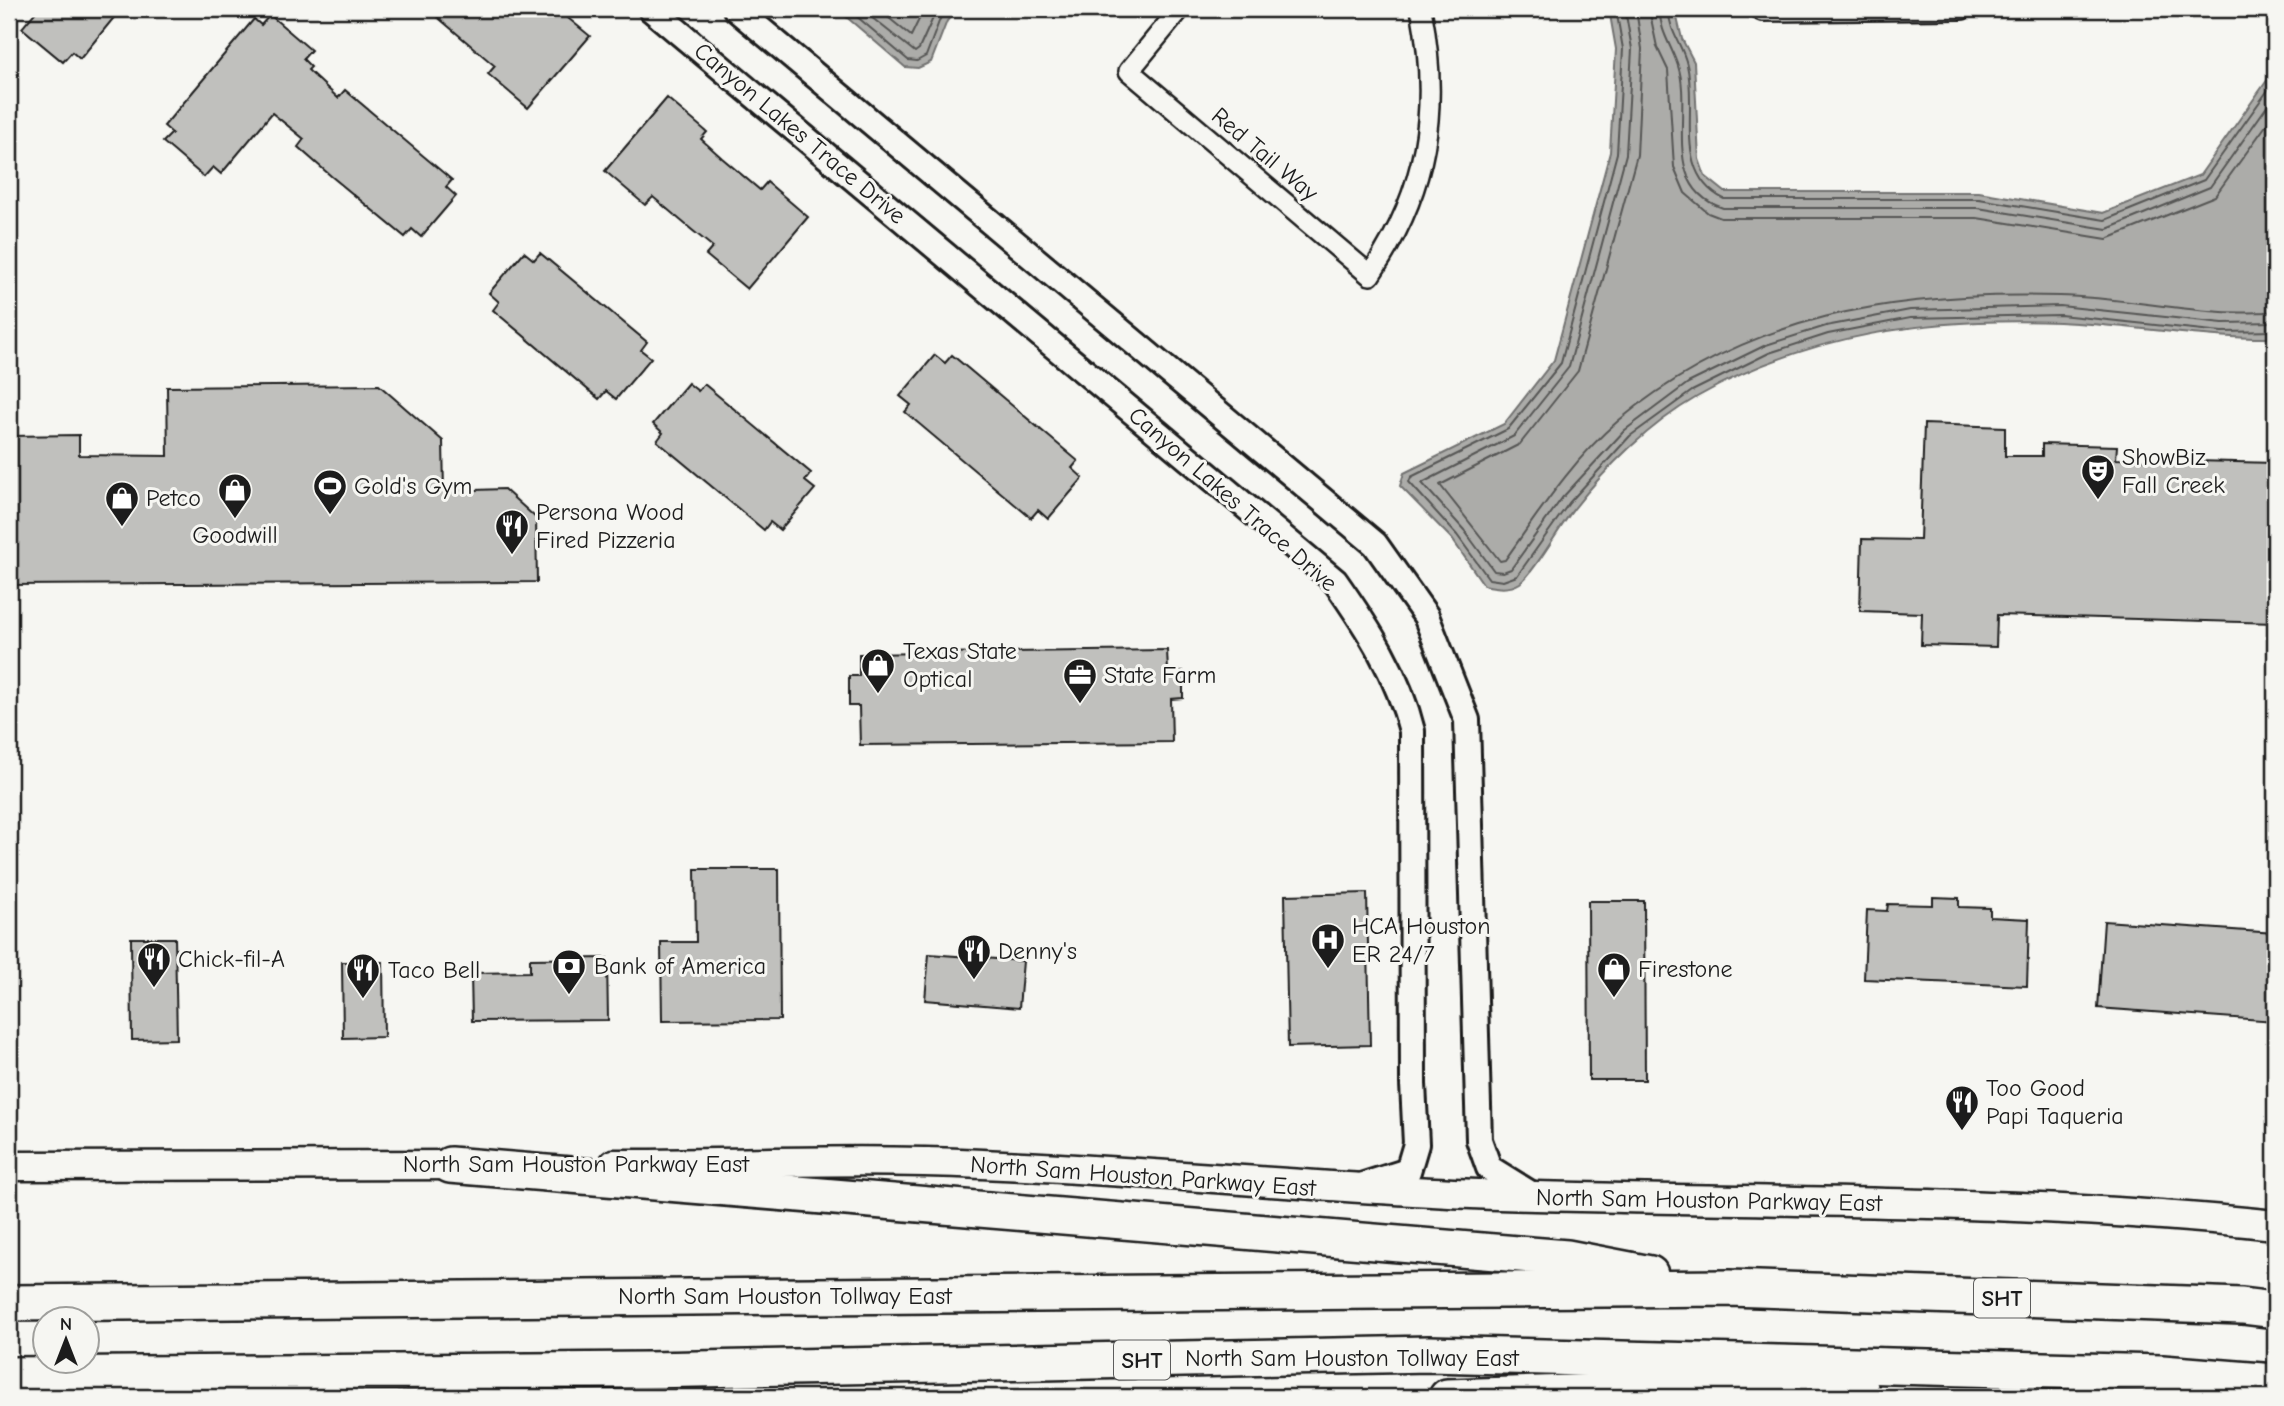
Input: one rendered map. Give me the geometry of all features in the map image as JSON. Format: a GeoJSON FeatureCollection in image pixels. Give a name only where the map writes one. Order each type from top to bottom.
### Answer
{"type":"FeatureCollection","features":[{"type":"Feature","properties":{"kind":"highway"},"geometry":{"type":"LineString","coordinates":[[450,1165],[1567,1258],[1729,1288]]}},
{"type":"Feature","properties":{"kind":"highway","name":"North Sam Houston Tollway East"},"geometry":{"type":"LineString","coordinates":[[9,1303],[1729,1288],[2242,1306],[2275,1310]]}},
{"type":"Feature","properties":{"kind":"highway","name":"North Sam Houston Tollway East"},"geometry":{"type":"LineString","coordinates":[[9,1376],[648,1370],[1429,1354],[2162,1373],[2275,1382]]}},
{"type":"Feature","properties":{"kind":"highway"},"geometry":{"type":"LineString","coordinates":[[1447,1397],[1664,1390],[2074,1387],[2162,1373]]}},
{"type":"Feature","properties":{"kind":"main road","name":"North Sam Houston Parkway East"},"geometry":{"type":"LineString","coordinates":[[9,1166],[976,1164],[1136,1172],[1350,1190],[1534,1196],[1744,1198],[2184,1215],[2275,1225]]}},
{"type":"Feature","properties":{"kind":"street"},"geometry":{"type":"LineString","coordinates":[[736,9],[1375,544],[1426,616],[1466,720],[1479,1140],[1489,1168],[1534,1196]]}},
{"type":"Feature","properties":{"kind":"street","name":"Red Tail Way"},"geometry":{"type":"LineString","coordinates":[[1180,9],[1129,71],[1370,275],[1395,238],[1419,176],[1431,119],[1427,41],[1421,9]]}},
{"type":"Feature","properties":{"kind":"street"},"geometry":{"type":"LineString","coordinates":[[1762,12],[1962,9]]}},
{"type":"Feature","properties":{"kind":"street","name":"Canyon Lakes Trace Drive"},"geometry":{"type":"LineString","coordinates":[[659,10],[1335,581],[1378,642],[1407,710],[1412,731],[1416,1144],[1408,1171],[1350,1190]]}},
{"type":"Feature","properties":{"kind":"water"},"geometry":{"type":"Polygon","coordinates":[[[837,9],[957,9],[947,21],[931,62],[918,68],[905,67],[837,9]]]}},
{"type":"Feature","properties":{"kind":"water"},"geometry":{"type":"Polygon","coordinates":[[[1609,9],[1675,9],[1682,39],[1694,62],[1699,159],[1705,176],[1725,192],[1979,192],[2103,213],[2200,175],[2268,79],[2272,9],[2275,9],[2275,338],[2012,321],[1918,327],[1827,344],[1739,375],[1697,397],[1662,420],[1600,478],[1573,510],[1526,578],[1512,587],[1484,585],[1452,539],[1400,486],[1404,473],[1504,424],[1554,360],[1610,152],[1616,49],[1609,9]]]}},
{"type":"Feature","properties":{"kind":"building"},"geometry":{"type":"Polygon","coordinates":[[[38,9],[121,9],[80,59],[72,52],[63,62],[22,28],[38,9]]]}},
{"type":"Feature","properties":{"kind":"building"},"geometry":{"type":"Polygon","coordinates":[[[428,9],[557,9],[590,36],[528,108],[488,74],[495,66],[428,9]]]}},
{"type":"Feature","properties":{"kind":"building"},"geometry":{"type":"Polygon","coordinates":[[[270,15],[311,50],[303,59],[311,67],[308,70],[338,98],[345,90],[452,180],[446,187],[456,196],[421,237],[412,229],[405,237],[331,176],[298,147],[304,139],[272,113],[221,174],[213,167],[204,177],[163,142],[172,133],[164,126],[254,19],[261,25],[270,15]]]}},
{"type":"Feature","properties":{"kind":"building"},"geometry":{"type":"Polygon","coordinates":[[[667,98],[707,132],[701,139],[722,158],[760,190],[767,182],[808,217],[747,289],[706,255],[713,247],[653,197],[645,205],[605,171],[667,98]]]}},
{"type":"Feature","properties":{"kind":"building"},"geometry":{"type":"Polygon","coordinates":[[[524,252],[534,260],[540,253],[647,342],[641,350],[651,358],[616,399],[606,391],[599,399],[493,310],[499,302],[489,293],[524,252]]]}},
{"type":"Feature","properties":{"kind":"building"},"geometry":{"type":"Polygon","coordinates":[[[935,355],[945,363],[952,355],[1078,461],[1072,468],[1083,478],[1048,519],[1038,510],[1031,518],[905,412],[911,405],[900,396],[935,355]]]}},
{"type":"Feature","properties":{"kind":"building"},"geometry":{"type":"Polygon","coordinates":[[[688,383],[698,391],[704,384],[811,473],[805,481],[815,489],[780,530],[770,522],[764,530],[657,441],[663,433],[653,424],[688,383]]]}},
{"type":"Feature","properties":{"kind":"building"},"geometry":{"type":"Polygon","coordinates":[[[379,385],[443,441],[444,491],[504,489],[536,518],[537,582],[9,585],[9,436],[79,435],[79,455],[168,456],[167,387],[379,385]]]}},
{"type":"Feature","properties":{"kind":"building","name":"ShowBiz Fall Creek"},"geometry":{"type":"Polygon","coordinates":[[[1924,424],[2005,427],[2005,456],[2042,456],[2042,444],[2117,446],[2116,459],[2275,463],[2275,623],[1997,615],[1996,647],[1921,645],[1922,613],[1860,611],[1862,539],[1920,540],[1924,424]]]}},
{"type":"Feature","properties":{"kind":"building"},"geometry":{"type":"Polygon","coordinates":[[[1167,650],[1168,671],[1183,671],[1183,698],[1171,699],[1172,742],[860,745],[859,706],[849,706],[849,676],[859,676],[859,654],[1167,650]]]}},
{"type":"Feature","properties":{"kind":"building"},"geometry":{"type":"Polygon","coordinates":[[[695,869],[779,869],[780,1020],[662,1021],[661,942],[696,942],[695,869]]]}},
{"type":"Feature","properties":{"kind":"building","name":"HCA Houston ER 24/7"},"geometry":{"type":"Polygon","coordinates":[[[1367,893],[1370,1045],[1288,1047],[1285,895],[1367,893]]]}},
{"type":"Feature","properties":{"kind":"building"},"geometry":{"type":"Polygon","coordinates":[[[1933,897],[1959,898],[1959,907],[1990,908],[1990,917],[2029,919],[2027,986],[1864,979],[1867,910],[1887,911],[1888,904],[1933,905],[1933,897]]]}},
{"type":"Feature","properties":{"kind":"building"},"geometry":{"type":"Polygon","coordinates":[[[1588,901],[1644,901],[1645,1080],[1589,1080],[1588,901]]]}},
{"type":"Feature","properties":{"kind":"building"},"geometry":{"type":"Polygon","coordinates":[[[2104,921],[2275,933],[2275,1021],[2098,1008],[2104,921]]]}},
{"type":"Feature","properties":{"kind":"building","name":"Chick-fil-A"},"geometry":{"type":"Polygon","coordinates":[[[131,938],[175,938],[177,1039],[132,1040],[131,938]]]}},
{"type":"Feature","properties":{"kind":"building","name":"Denny's"},"geometry":{"type":"Polygon","coordinates":[[[929,954],[1023,961],[1019,1008],[925,1000],[929,954]]]}},
{"type":"Feature","properties":{"kind":"building","name":"Bank of America"},"geometry":{"type":"Polygon","coordinates":[[[607,958],[608,1020],[472,1021],[471,973],[530,972],[530,959],[607,958]]]}},
{"type":"Feature","properties":{"kind":"building","name":"Taco Bell"},"geometry":{"type":"Polygon","coordinates":[[[342,962],[383,962],[384,1037],[343,1038],[342,962]]]}},
{"type":"Feature","properties":{"kind":"place","name":"ShowBiz Fall Creek"},"geometry":{"type":"Point","coordinates":[2098,501]}},
{"type":"Feature","properties":{"kind":"place","name":"Gold's Gym"},"geometry":{"type":"Point","coordinates":[330,516]}},
{"type":"Feature","properties":{"kind":"place","name":"Goodwill"},"geometry":{"type":"Point","coordinates":[235,520]}},
{"type":"Feature","properties":{"kind":"place","name":"Petco"},"geometry":{"type":"Point","coordinates":[122,528]}},
{"type":"Feature","properties":{"kind":"place","name":"Persona Wood Fired Pizzeria"},"geometry":{"type":"Point","coordinates":[512,556]}},
{"type":"Feature","properties":{"kind":"place","name":"Texas State Optical"},"geometry":{"type":"Point","coordinates":[878,695]}},
{"type":"Feature","properties":{"kind":"place","name":"State Farm"},"geometry":{"type":"Point","coordinates":[1080,705]}},
{"type":"Feature","properties":{"kind":"place","name":"HCA Houston ER 24/7"},"geometry":{"type":"Point","coordinates":[1328,970]}},
{"type":"Feature","properties":{"kind":"place","name":"Denny's"},"geometry":{"type":"Point","coordinates":[974,981]}},
{"type":"Feature","properties":{"kind":"place","name":"Chick-fil-A"},"geometry":{"type":"Point","coordinates":[154,989]}},
{"type":"Feature","properties":{"kind":"place","name":"Bank of America"},"geometry":{"type":"Point","coordinates":[569,996]}},
{"type":"Feature","properties":{"kind":"place","name":"Firestone"},"geometry":{"type":"Point","coordinates":[1614,999]}},
{"type":"Feature","properties":{"kind":"place","name":"Taco Bell"},"geometry":{"type":"Point","coordinates":[363,1000]}},
{"type":"Feature","properties":{"kind":"place","name":"Too Good Papi Taqueria"},"geometry":{"type":"Point","coordinates":[1962,1132]}}]}
